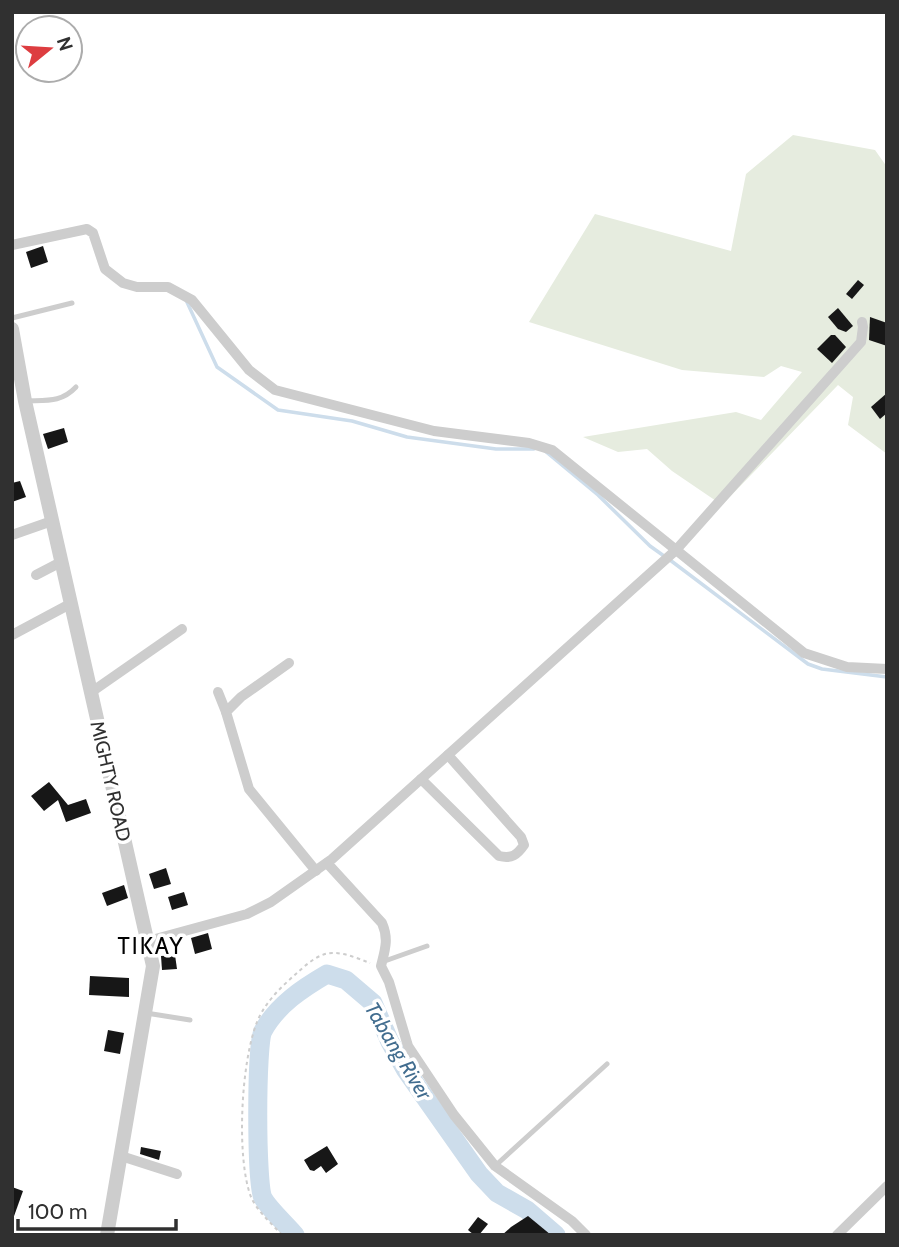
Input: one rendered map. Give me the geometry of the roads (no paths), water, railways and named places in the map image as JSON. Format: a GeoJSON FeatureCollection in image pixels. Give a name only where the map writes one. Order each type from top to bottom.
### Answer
{"type":"FeatureCollection","features":[{"type":"Feature","properties":{"kind":"street"},"geometry":{"type":"LineString","coordinates":[[12,245],[87,229],[93,233],[105,269],[123,283],[137,288],[168,287],[192,300],[249,370],[275,390],[434,431],[529,443],[552,450],[804,653],[848,667],[887,669]]}},
{"type":"Feature","properties":{"kind":"street"},"geometry":{"type":"LineString","coordinates":[[148,940],[247,914],[271,902],[327,863],[676,550],[861,342],[862,322]]}},
{"type":"Feature","properties":{"kind":"street","name":"MIGHTY ROAD"},"geometry":{"type":"LineString","coordinates":[[12,329],[25,401],[153,967],[107,1235]]}},
{"type":"Feature","properties":{"kind":"street"},"geometry":{"type":"LineString","coordinates":[[12,535],[52,522]]}},
{"type":"Feature","properties":{"kind":"street"},"geometry":{"type":"LineString","coordinates":[[36,575],[61,562]]}},
{"type":"Feature","properties":{"kind":"street"},"geometry":{"type":"LineString","coordinates":[[12,635],[70,604]]}},
{"type":"Feature","properties":{"kind":"street"},"geometry":{"type":"LineString","coordinates":[[90,693],[182,629]]}},
{"type":"Feature","properties":{"kind":"street"},"geometry":{"type":"LineString","coordinates":[[226,712],[241,697],[289,663]]}},
{"type":"Feature","properties":{"kind":"street"},"geometry":{"type":"LineString","coordinates":[[218,692],[249,789],[316,871]]}},
{"type":"Feature","properties":{"kind":"street"},"geometry":{"type":"LineString","coordinates":[[421,779],[499,856],[507,858],[517,855],[524,845],[521,837],[448,755]]}},
{"type":"Feature","properties":{"kind":"street"},"geometry":{"type":"LineString","coordinates":[[327,863],[382,923],[386,934],[386,951],[382,964],[408,1046],[454,1115],[495,1166],[572,1221],[586,1235]]}},
{"type":"Feature","properties":{"kind":"street"},"geometry":{"type":"LineString","coordinates":[[121,1156],[177,1174]]}},
{"type":"Feature","properties":{"kind":"street"},"geometry":{"type":"LineString","coordinates":[[837,1235],[887,1186]]}},
{"type":"Feature","properties":{"kind":"lane"},"geometry":{"type":"LineString","coordinates":[[12,318],[72,303]]}},
{"type":"Feature","properties":{"kind":"lane"},"geometry":{"type":"LineString","coordinates":[[25,401],[67,397],[76,387]]}},
{"type":"Feature","properties":{"kind":"lane"},"geometry":{"type":"LineString","coordinates":[[382,964],[427,946]]}},
{"type":"Feature","properties":{"kind":"lane"},"geometry":{"type":"LineString","coordinates":[[146,1013],[190,1020]]}},
{"type":"Feature","properties":{"kind":"lane"},"geometry":{"type":"LineString","coordinates":[[495,1166],[607,1064]]}},
{"type":"Feature","properties":{"kind":"waterway"},"geometry":{"type":"LineString","coordinates":[[186,300],[217,367],[278,410],[352,421],[407,437],[496,449],[534,449]]}},
{"type":"Feature","properties":{"kind":"waterway"},"geometry":{"type":"LineString","coordinates":[[545,451],[664,556]]}},
{"type":"Feature","properties":{"kind":"waterway"},"geometry":{"type":"LineString","coordinates":[[670,560],[808,664],[822,669],[887,677]]}},
{"type":"Feature","properties":{"kind":"waterway","name":"Tabang River"},"geometry":{"type":"LineString","coordinates":[[295,1235],[263,1198],[261,1187],[258,1114],[261,1042],[263,1031],[283,1005],[327,974],[346,980],[373,1003],[405,1069],[479,1174],[497,1193],[527,1210],[556,1235]]}},
{"type":"Feature","properties":{"kind":"district","name":"TIKAY"},"geometry":{"type":"Point","coordinates":[151,946]}}]}
